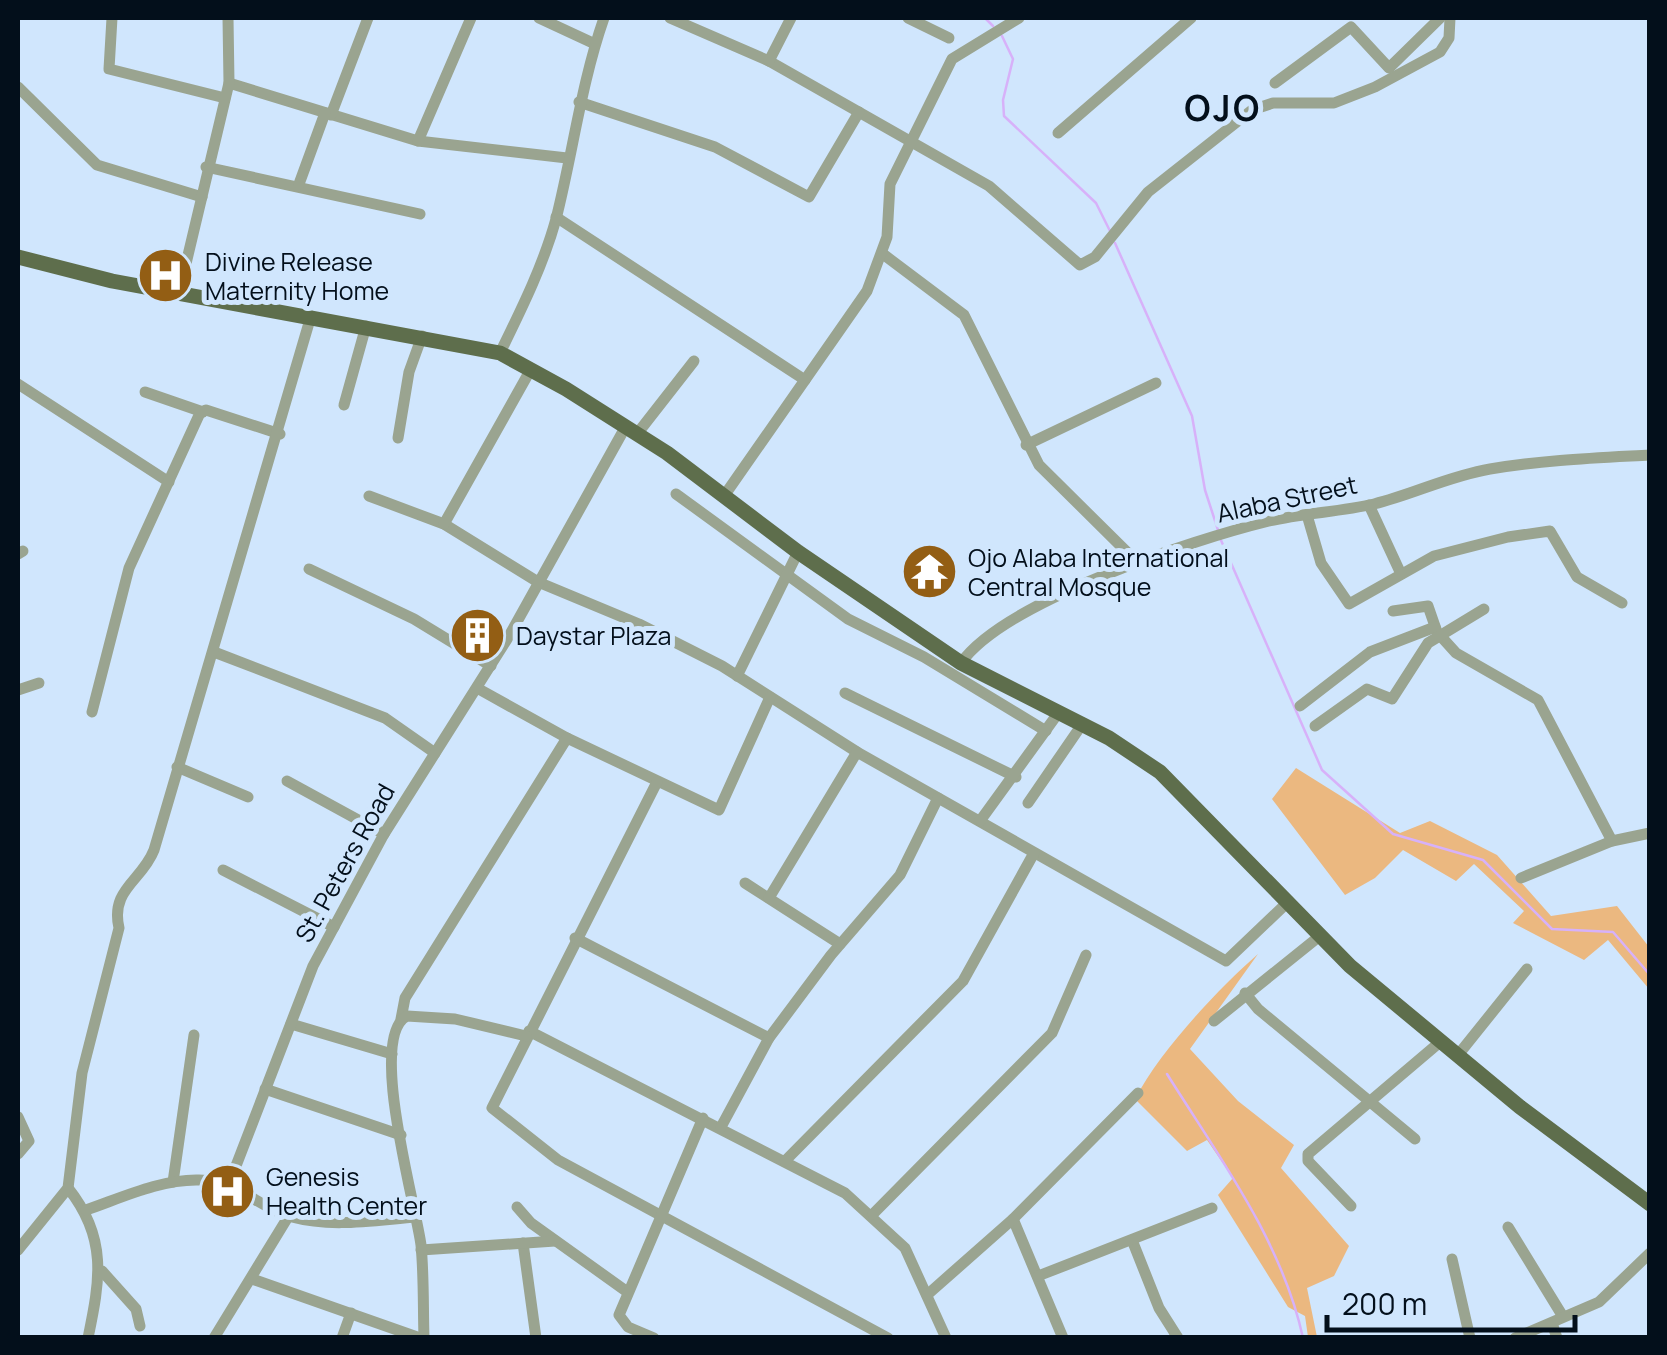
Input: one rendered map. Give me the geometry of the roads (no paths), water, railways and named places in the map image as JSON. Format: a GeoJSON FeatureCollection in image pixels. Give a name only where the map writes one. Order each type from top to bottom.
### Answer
{"type":"FeatureCollection","features":[{"type":"Feature","properties":{"kind":"main road"},"geometry":{"type":"LineString","coordinates":[[18,257],[179,293],[500,353],[531,369],[632,430],[798,552],[961,662],[1082,723],[1160,772],[1315,928],[1440,1042],[1650,1204]]}},
{"type":"Feature","properties":{"kind":"street"},"geometry":{"type":"LineString","coordinates":[[112,18],[110,69],[225,98]]}},
{"type":"Feature","properties":{"kind":"street"},"geometry":{"type":"LineString","coordinates":[[179,293],[228,83],[228,18]]}},
{"type":"Feature","properties":{"kind":"street"},"geometry":{"type":"LineString","coordinates":[[299,184],[368,18]]}},
{"type":"Feature","properties":{"kind":"street"},"geometry":{"type":"LineString","coordinates":[[418,140],[471,18]]}},
{"type":"Feature","properties":{"kind":"street"},"geometry":{"type":"LineString","coordinates":[[539,18],[595,44]]}},
{"type":"Feature","properties":{"kind":"street"},"geometry":{"type":"LineString","coordinates":[[500,353],[532,288],[556,217],[580,102],[604,18]]}},
{"type":"Feature","properties":{"kind":"street"},"geometry":{"type":"LineString","coordinates":[[670,18],[769,61],[989,186],[1071,259],[1088,264],[1148,192],[1252,110],[1273,103],[1334,103],[1376,87],[1440,52],[1450,38],[1450,18]]}},
{"type":"Feature","properties":{"kind":"street"},"geometry":{"type":"LineString","coordinates":[[769,61],[790,18]]}},
{"type":"Feature","properties":{"kind":"street"},"geometry":{"type":"LineString","coordinates":[[908,18],[949,38]]}},
{"type":"Feature","properties":{"kind":"street"},"geometry":{"type":"LineString","coordinates":[[724,496],[867,290],[883,254],[890,184],[952,59],[1019,18]]}},
{"type":"Feature","properties":{"kind":"street"},"geometry":{"type":"LineString","coordinates":[[1058,133],[1191,18]]}},
{"type":"Feature","properties":{"kind":"street"},"geometry":{"type":"LineString","coordinates":[[1275,83],[1350,26],[1390,68],[1440,18]]}},
{"type":"Feature","properties":{"kind":"street"},"geometry":{"type":"LineString","coordinates":[[228,83],[418,140],[567,158]]}},
{"type":"Feature","properties":{"kind":"street"},"geometry":{"type":"LineString","coordinates":[[18,88],[98,165],[202,197]]}},
{"type":"Feature","properties":{"kind":"street"},"geometry":{"type":"LineString","coordinates":[[580,102],[715,147],[809,198],[858,112]]}},
{"type":"Feature","properties":{"kind":"street"},"geometry":{"type":"LineString","coordinates":[[206,167],[299,184],[420,214]]}},
{"type":"Feature","properties":{"kind":"street"},"geometry":{"type":"LineString","coordinates":[[556,217],[805,380]]}},
{"type":"Feature","properties":{"kind":"street"},"geometry":{"type":"LineString","coordinates":[[883,254],[964,315],[989,358],[1026,445],[1063,490],[1139,564]]}},
{"type":"Feature","properties":{"kind":"street"},"geometry":{"type":"LineString","coordinates":[[18,1250],[68,1188],[82,1074],[119,928],[117,906],[129,880],[149,863],[280,434],[311,316]]}},
{"type":"Feature","properties":{"kind":"street"},"geometry":{"type":"LineString","coordinates":[[344,405],[366,326]]}},
{"type":"Feature","properties":{"kind":"street"},"geometry":{"type":"LineString","coordinates":[[398,438],[409,372],[422,336]]}},
{"type":"Feature","properties":{"kind":"street","name":"St. Peters Road"},"geometry":{"type":"LineString","coordinates":[[229,1184],[291,1024],[334,927],[384,834],[491,666],[632,430],[694,360]]}},
{"type":"Feature","properties":{"kind":"street"},"geometry":{"type":"LineString","coordinates":[[444,524],[531,369]]}},
{"type":"Feature","properties":{"kind":"street"},"geometry":{"type":"LineString","coordinates":[[18,384],[170,482]]}},
{"type":"Feature","properties":{"kind":"street"},"geometry":{"type":"LineString","coordinates":[[1026,445],[1156,384]]}},
{"type":"Feature","properties":{"kind":"street"},"geometry":{"type":"LineString","coordinates":[[146,392],[280,434]]}},
{"type":"Feature","properties":{"kind":"street"},"geometry":{"type":"LineString","coordinates":[[92,712],[130,568],[203,412]]}},
{"type":"Feature","properties":{"kind":"street","name":"Alaba Street"},"geometry":{"type":"LineString","coordinates":[[961,662],[988,633],[1139,564],[1219,535],[1369,505],[1451,476],[1650,455]]}},
{"type":"Feature","properties":{"kind":"street"},"geometry":{"type":"LineString","coordinates":[[676,494],[848,618],[924,657],[1046,731]]}},
{"type":"Feature","properties":{"kind":"street"},"geometry":{"type":"LineString","coordinates":[[369,496],[444,524],[538,582],[639,624],[737,676],[857,752],[1226,961],[1289,901]]}},
{"type":"Feature","properties":{"kind":"street"},"geometry":{"type":"LineString","coordinates":[[1369,505],[1401,574]]}},
{"type":"Feature","properties":{"kind":"street"},"geometry":{"type":"LineString","coordinates":[[1306,515],[1321,563],[1344,602],[1353,603],[1434,556],[1480,548],[1508,536],[1550,532],[1576,577],[1622,604]]}},
{"type":"Feature","properties":{"kind":"street"},"geometry":{"type":"LineString","coordinates":[[737,676],[798,552]]}},
{"type":"Feature","properties":{"kind":"street"},"geometry":{"type":"LineString","coordinates":[[310,569],[414,619],[491,666]]}},
{"type":"Feature","properties":{"kind":"street"},"geometry":{"type":"LineString","coordinates":[[1392,611],[1425,604],[1437,631],[1456,653],[1538,700],[1612,841]]}},
{"type":"Feature","properties":{"kind":"street"},"geometry":{"type":"LineString","coordinates":[[1300,706],[1370,652],[1437,631],[1484,609]]}},
{"type":"Feature","properties":{"kind":"street"},"geometry":{"type":"LineString","coordinates":[[1315,726],[1367,689],[1392,698],[1437,631]]}},
{"type":"Feature","properties":{"kind":"street"},"geometry":{"type":"LineString","coordinates":[[214,652],[385,718],[434,752]]}},
{"type":"Feature","properties":{"kind":"street"},"geometry":{"type":"LineString","coordinates":[[18,690],[38,682]]}},
{"type":"Feature","properties":{"kind":"street"},"geometry":{"type":"LineString","coordinates":[[476,688],[568,738],[719,810],[770,697]]}},
{"type":"Feature","properties":{"kind":"street"},"geometry":{"type":"LineString","coordinates":[[845,693],[1016,777]]}},
{"type":"Feature","properties":{"kind":"street"},"geometry":{"type":"LineString","coordinates":[[980,821],[1016,777],[1058,712]]}},
{"type":"Feature","properties":{"kind":"street"},"geometry":{"type":"LineString","coordinates":[[1028,803],[1082,723]]}},
{"type":"Feature","properties":{"kind":"street"},"geometry":{"type":"LineString","coordinates":[[252,1279],[422,1338],[422,1250],[401,1135],[394,1117],[392,1054],[405,998],[568,738]]}},
{"type":"Feature","properties":{"kind":"street"},"geometry":{"type":"LineString","coordinates":[[769,898],[857,752]]}},
{"type":"Feature","properties":{"kind":"street"},"geometry":{"type":"LineString","coordinates":[[178,767],[248,798]]}},
{"type":"Feature","properties":{"kind":"street"},"geometry":{"type":"LineString","coordinates":[[288,781],[384,834]]}},
{"type":"Feature","properties":{"kind":"street"},"geometry":{"type":"LineString","coordinates":[[657,782],[492,1108],[558,1160],[888,1338]]}},
{"type":"Feature","properties":{"kind":"street"},"geometry":{"type":"LineString","coordinates":[[721,1127],[769,1038],[840,944],[900,875],[938,798]]}},
{"type":"Feature","properties":{"kind":"street"},"geometry":{"type":"LineString","coordinates":[[1521,878],[1612,841],[1650,833]]}},
{"type":"Feature","properties":{"kind":"street"},"geometry":{"type":"LineString","coordinates":[[785,1161],[963,980],[1034,853]]}},
{"type":"Feature","properties":{"kind":"street"},"geometry":{"type":"LineString","coordinates":[[223,870],[334,927]]}},
{"type":"Feature","properties":{"kind":"street"},"geometry":{"type":"LineString","coordinates":[[745,883],[840,944]]}},
{"type":"Feature","properties":{"kind":"street"},"geometry":{"type":"LineString","coordinates":[[1214,1021],[1315,928]]}},
{"type":"Feature","properties":{"kind":"street"},"geometry":{"type":"LineString","coordinates":[[576,938],[769,1038]]}},
{"type":"Feature","properties":{"kind":"street"},"geometry":{"type":"LineString","coordinates":[[873,1214],[1052,1033],[1086,954]]}},
{"type":"Feature","properties":{"kind":"street"},"geometry":{"type":"LineString","coordinates":[[1458,1056],[1528,969]]}},
{"type":"Feature","properties":{"kind":"street"},"geometry":{"type":"LineString","coordinates":[[1245,993],[1258,1009],[1373,1100],[1415,1139]]}},
{"type":"Feature","properties":{"kind":"street"},"geometry":{"type":"LineString","coordinates":[[401,1019],[454,1019],[527,1034],[703,1118],[844,1192],[873,1214],[905,1248],[946,1338]]}},
{"type":"Feature","properties":{"kind":"street"},"geometry":{"type":"LineString","coordinates":[[291,1024],[392,1054]]}},
{"type":"Feature","properties":{"kind":"street"},"geometry":{"type":"LineString","coordinates":[[173,1182],[194,1035]]}},
{"type":"Feature","properties":{"kind":"street"},"geometry":{"type":"LineString","coordinates":[[1351,1206],[1307,1158],[1440,1042]]}},
{"type":"Feature","properties":{"kind":"street"},"geometry":{"type":"LineString","coordinates":[[265,1088],[401,1135]]}},
{"type":"Feature","properties":{"kind":"street"},"geometry":{"type":"LineString","coordinates":[[927,1295],[1013,1218],[1138,1092]]}},
{"type":"Feature","properties":{"kind":"street"},"geometry":{"type":"LineString","coordinates":[[18,1117],[29,1141],[18,1154]]}},
{"type":"Feature","properties":{"kind":"street"},"geometry":{"type":"LineString","coordinates":[[654,1338],[620,1321],[626,1291],[663,1217],[703,1118]]}},
{"type":"Feature","properties":{"kind":"street"},"geometry":{"type":"LineString","coordinates":[[86,1210],[173,1182],[229,1184],[288,1217],[349,1222],[417,1217]]}},
{"type":"Feature","properties":{"kind":"street"},"geometry":{"type":"LineString","coordinates":[[68,1188],[86,1210],[102,1271],[88,1338]]}},
{"type":"Feature","properties":{"kind":"street"},"geometry":{"type":"LineString","coordinates":[[517,1207],[555,1241],[626,1291]]}},
{"type":"Feature","properties":{"kind":"street"},"geometry":{"type":"LineString","coordinates":[[1038,1276],[1212,1208]]}},
{"type":"Feature","properties":{"kind":"street"},"geometry":{"type":"LineString","coordinates":[[214,1338],[288,1217]]}},
{"type":"Feature","properties":{"kind":"street"},"geometry":{"type":"LineString","coordinates":[[1013,1218],[1063,1338]]}},
{"type":"Feature","properties":{"kind":"street"},"geometry":{"type":"LineString","coordinates":[[1508,1227],[1557,1319],[1556,1338]]}},
{"type":"Feature","properties":{"kind":"street"},"geometry":{"type":"LineString","coordinates":[[1132,1240],[1160,1308],[1178,1338]]}},
{"type":"Feature","properties":{"kind":"street"},"geometry":{"type":"LineString","coordinates":[[422,1250],[555,1241]]}},
{"type":"Feature","properties":{"kind":"street"},"geometry":{"type":"LineString","coordinates":[[522,1243],[536,1338]]}},
{"type":"Feature","properties":{"kind":"street"},"geometry":{"type":"LineString","coordinates":[[1515,1338],[1600,1302],[1650,1253]]}},
{"type":"Feature","properties":{"kind":"street"},"geometry":{"type":"LineString","coordinates":[[1452,1259],[1470,1338]]}},
{"type":"Feature","properties":{"kind":"street"},"geometry":{"type":"LineString","coordinates":[[102,1271],[136,1308],[140,1326]]}},
{"type":"Feature","properties":{"kind":"street"},"geometry":{"type":"LineString","coordinates":[[342,1338],[351,1312]]}},
{"type":"Feature","properties":{"kind":"waterway"},"geometry":{"type":"LineString","coordinates":[[985,18],[993,26]]}},
{"type":"Feature","properties":{"kind":"waterway"},"geometry":{"type":"LineString","coordinates":[[1002,36],[1013,59],[1003,100],[1004,116],[1096,203],[1110,231]]}},
{"type":"Feature","properties":{"kind":"waterway"},"geometry":{"type":"LineString","coordinates":[[1115,243],[1192,416],[1205,490],[1218,530]]}},
{"type":"Feature","properties":{"kind":"waterway"},"geometry":{"type":"LineString","coordinates":[[1220,538],[1322,770],[1393,834],[1483,860],[1552,929],[1613,932],[1650,975]]}},
{"type":"Feature","properties":{"kind":"waterway"},"geometry":{"type":"LineString","coordinates":[[1167,1074],[1247,1201],[1280,1268],[1303,1338]]}},
{"type":"Feature","properties":{"kind":"place","name":"Divine Release Maternity Home"},"geometry":{"type":"Point","coordinates":[166,276]}},
{"type":"Feature","properties":{"kind":"place","name":"Ojo Alaba International Central Mosque"},"geometry":{"type":"Point","coordinates":[929,572]}},
{"type":"Feature","properties":{"kind":"place","name":"Daystar Plaza"},"geometry":{"type":"Point","coordinates":[477,636]}},
{"type":"Feature","properties":{"kind":"place","name":"Genesis Health Center"},"geometry":{"type":"Point","coordinates":[227,1191]}},
{"type":"Feature","properties":{"kind":"district","name":"OJO"},"geometry":{"type":"Point","coordinates":[1223,109]}}]}
